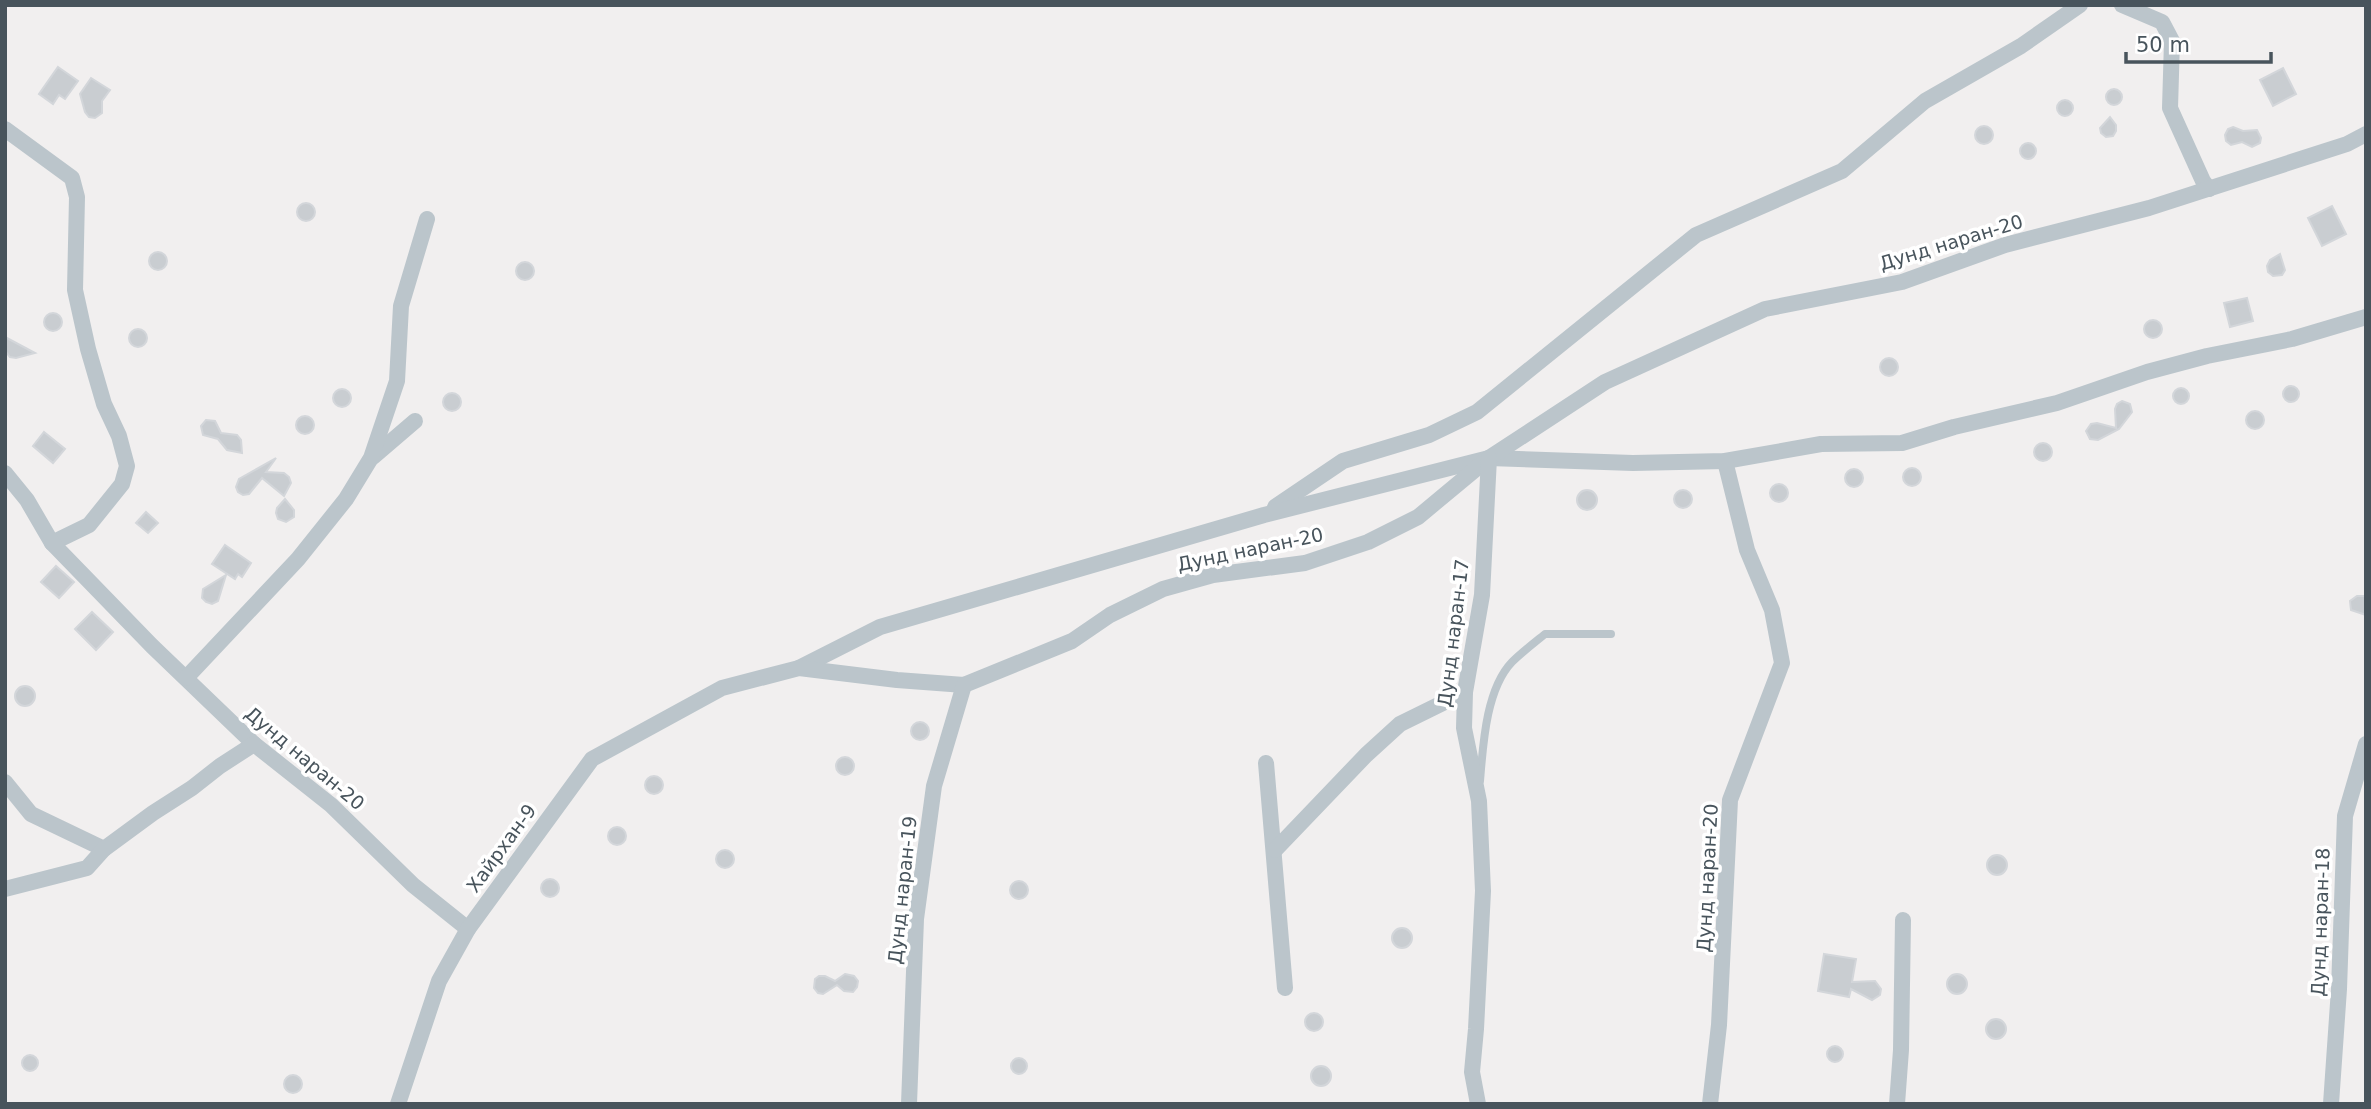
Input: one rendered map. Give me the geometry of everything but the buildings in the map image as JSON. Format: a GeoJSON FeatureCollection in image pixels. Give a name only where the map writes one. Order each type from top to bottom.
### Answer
{"type":"FeatureCollection","features":[{"type":"Feature","properties":{"kind":"street","name":"Дунд наран-20"},"geometry":{"type":"LineString","coordinates":[[1264,514],[1343,461],[1429,435],[1478,412],[1696,235],[1842,171],[1925,101],[2021,46],[2080,5]]}},
{"type":"Feature","properties":{"kind":"street"},"geometry":{"type":"LineString","coordinates":[[2122,5],[2162,22],[2172,41],[2170,108],[2209,189]]}},
{"type":"Feature","properties":{"kind":"street"},"geometry":{"type":"LineString","coordinates":[[5,129],[72,178],[77,197],[75,290],[104,404],[119,436],[127,466],[122,484],[89,525],[52,543]]}},
{"type":"Feature","properties":{"kind":"street","name":"Дунд наран-20"},"geometry":{"type":"LineString","coordinates":[[722,688],[799,668],[964,685],[1072,641],[1110,615],[1163,589],[1213,575],[1305,563],[1368,542],[1418,517],[1489,458],[1605,382],[1765,309],[1902,282],[2005,245],[2149,208],[2209,189],[2347,144],[2366,134]]}},
{"type":"Feature","properties":{"kind":"street"},"geometry":{"type":"LineString","coordinates":[[186,678],[298,559],[346,499],[371,458],[397,380],[401,306],[427,219]]}},
{"type":"Feature","properties":{"kind":"street"},"geometry":{"type":"LineString","coordinates":[[799,668],[880,627],[1264,514],[1489,458],[1633,463],[1725,461],[1821,444],[1902,443],[1954,427],[2057,404],[2147,372],[2207,356],[2292,339],[2366,317]]}},
{"type":"Feature","properties":{"kind":"street"},"geometry":{"type":"LineString","coordinates":[[371,458],[415,421]]}},
{"type":"Feature","properties":{"kind":"street","name":"Дунд наран-17"},"geometry":{"type":"LineString","coordinates":[[1478,1104],[1472,1072],[1483,891],[1479,801],[1464,728],[1465,692],[1482,595],[1489,458]]}},
{"type":"Feature","properties":{"kind":"street","name":"Дунд наран-20"},"geometry":{"type":"LineString","coordinates":[[1710,1104],[1719,1026],[1730,800],[1782,663],[1772,611],[1747,550],[1725,461]]}},
{"type":"Feature","properties":{"kind":"street","name":"Дунд наран-20"},"geometry":{"type":"LineString","coordinates":[[5,473],[27,500],[52,543],[152,646],[254,744],[331,805],[413,885],[468,929]]}},
{"type":"Feature","properties":{"kind":"street","name":"Дунд наран-19"},"geometry":{"type":"LineString","coordinates":[[909,1104],[916,919],[934,786],[964,685]]}},
{"type":"Feature","properties":{"kind":"street","name":"Хайрхан-9"},"geometry":{"type":"LineString","coordinates":[[398,1104],[439,981],[468,929],[592,759],[722,688]]}},
{"type":"Feature","properties":{"kind":"street"},"geometry":{"type":"LineString","coordinates":[[1275,850],[1366,755],[1400,724],[1465,692]]}},
{"type":"Feature","properties":{"kind":"street"},"geometry":{"type":"LineString","coordinates":[[5,890],[87,868],[104,849],[254,744]]}},
{"type":"Feature","properties":{"kind":"street","name":"Дунд наран-18"},"geometry":{"type":"LineString","coordinates":[[2331,1104],[2339,989],[2345,816],[2366,744]]}},
{"type":"Feature","properties":{"kind":"street"},"geometry":{"type":"LineString","coordinates":[[1266,762],[1285,988]]}},
{"type":"Feature","properties":{"kind":"street"},"geometry":{"type":"LineString","coordinates":[[5,782],[32,814],[104,849]]}},
{"type":"Feature","properties":{"kind":"street"},"geometry":{"type":"LineString","coordinates":[[1897,1104],[1901,1050],[1903,920]]}},
{"type":"Feature","properties":{"kind":"lane"},"geometry":{"type":"LineString","coordinates":[[1479,801],[1483,750],[1493,696],[1510,664],[1545,634],[1611,634]]}}]}
